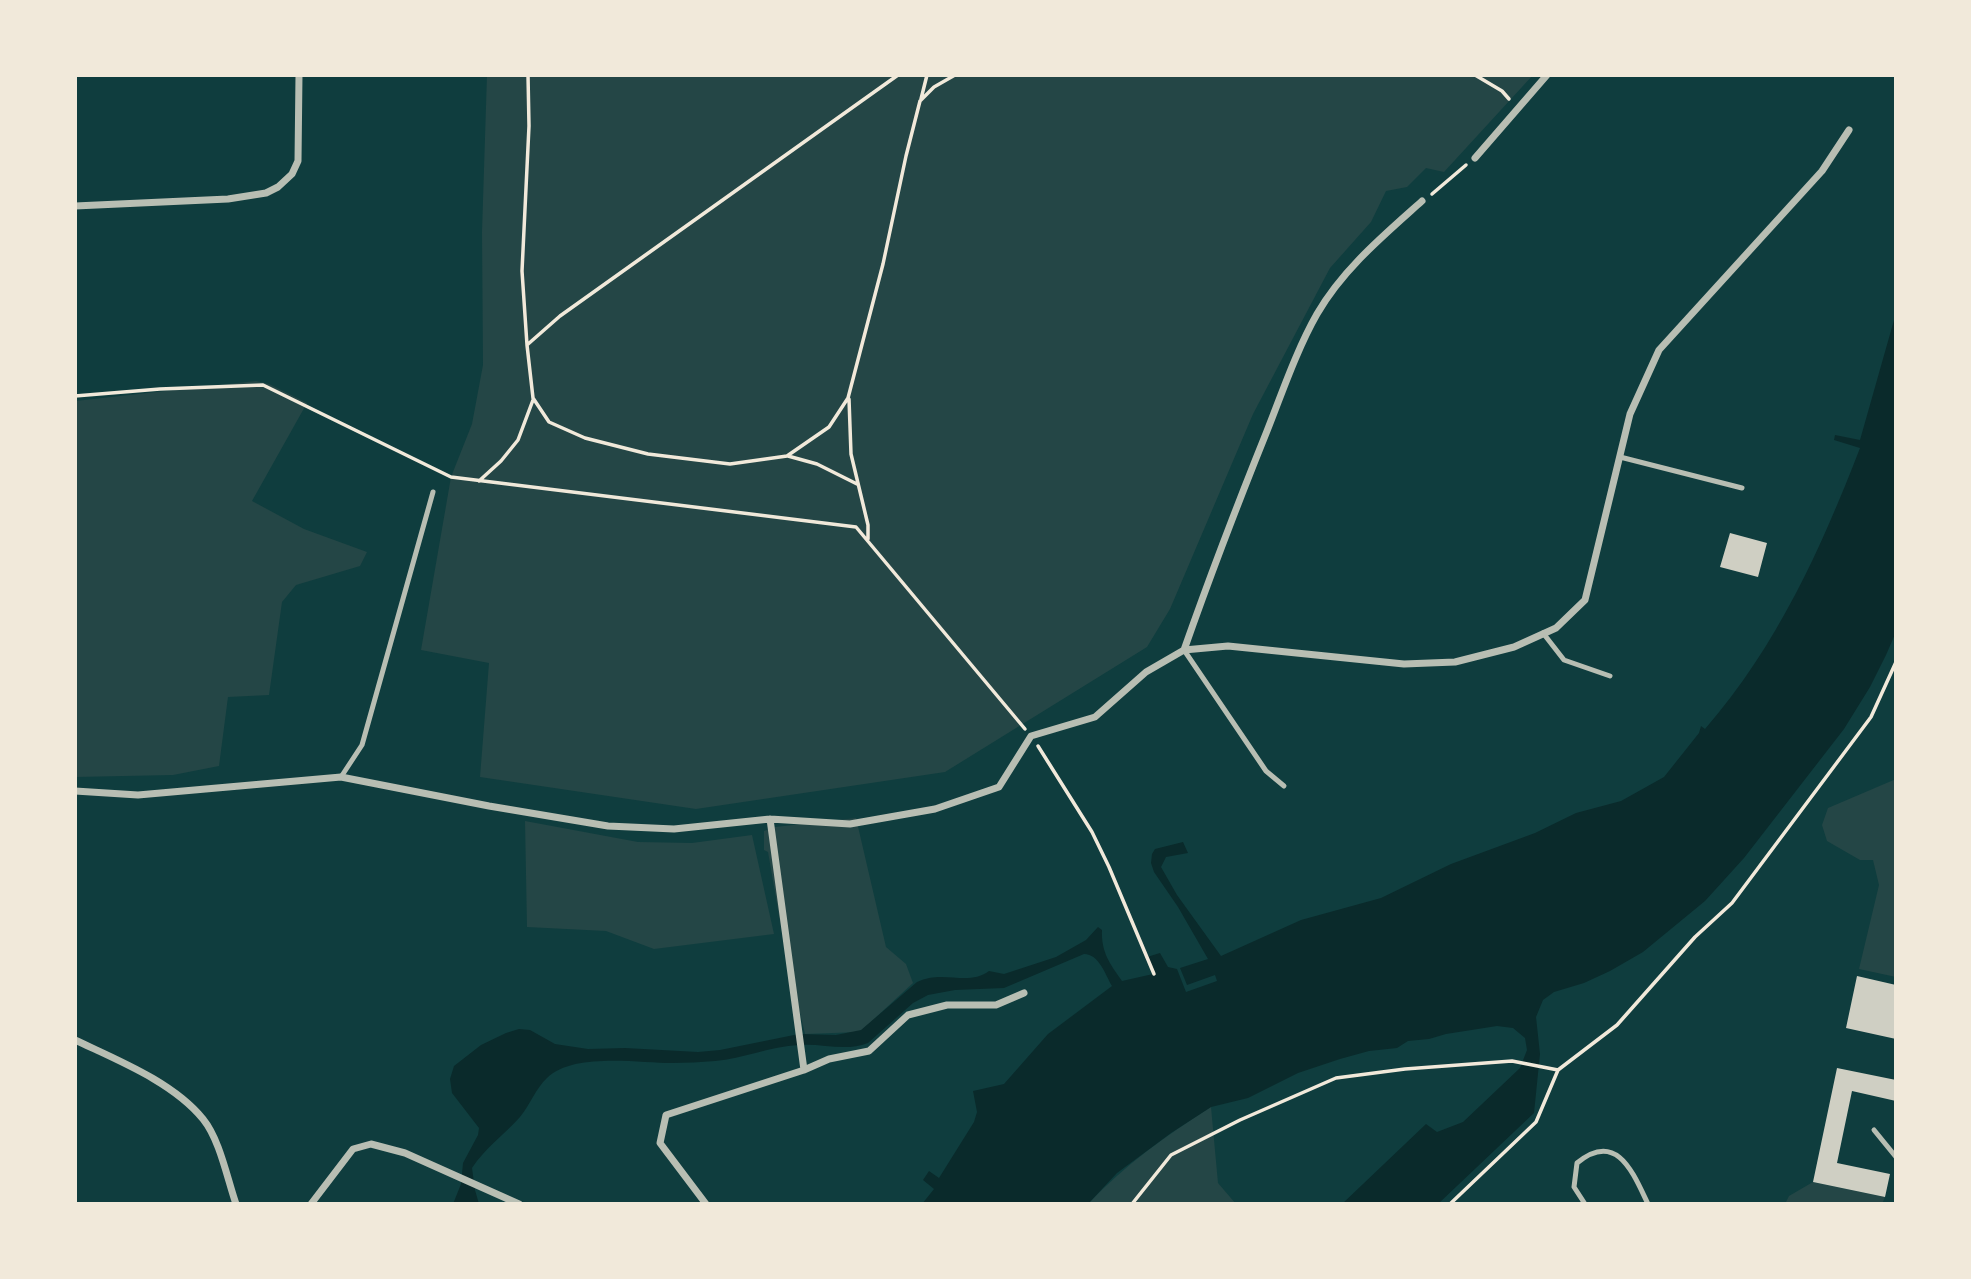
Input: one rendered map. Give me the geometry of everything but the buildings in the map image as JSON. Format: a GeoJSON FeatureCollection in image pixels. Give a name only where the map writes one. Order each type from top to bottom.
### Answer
{"type":"FeatureCollection","features":[{"type":"Feature","properties":{"kind":"street"},"geometry":{"type":"LineString","coordinates":[[75,206],[228,199],[266,193],[278,187],[292,174],[298,161],[299,75]]}},
{"type":"Feature","properties":{"kind":"street"},"geometry":{"type":"LineString","coordinates":[[1475,158],[1547,75]]}},
{"type":"Feature","properties":{"kind":"street"},"geometry":{"type":"LineString","coordinates":[[75,791],[138,795],[341,777],[608,826],[674,829],[770,819],[850,824],[935,809],[999,787],[1031,736],[1095,717],[1146,672],[1184,650],[1228,646],[1404,664],[1455,662],[1514,647],[1556,628],[1585,600],[1630,414],[1660,350],[1822,171],[1849,130]]}},
{"type":"Feature","properties":{"kind":"street"},"geometry":{"type":"LineString","coordinates":[[1184,650],[1220,548],[1317,313],[1347,273],[1373,245],[1422,201]]}},
{"type":"Feature","properties":{"kind":"street"},"geometry":{"type":"LineString","coordinates":[[770,819],[804,1070]]}},
{"type":"Feature","properties":{"kind":"street"},"geometry":{"type":"LineString","coordinates":[[706,1204],[660,1143],[666,1115],[804,1070],[829,1059],[869,1051],[908,1015],[947,1004],[996,1005],[1024,993]]}},
{"type":"Feature","properties":{"kind":"street"},"geometry":{"type":"LineString","coordinates":[[75,1040],[163,1083],[204,1119],[223,1160],[236,1204]]}},
{"type":"Feature","properties":{"kind":"street"},"geometry":{"type":"LineString","coordinates":[[311,1204],[353,1150],[372,1144],[405,1153],[519,1204]]}},
{"type":"Feature","properties":{"kind":"lane"},"geometry":{"type":"LineString","coordinates":[[1620,457],[1742,488]]}},
{"type":"Feature","properties":{"kind":"lane"},"geometry":{"type":"LineString","coordinates":[[341,777],[362,745],[433,492]]}},
{"type":"Feature","properties":{"kind":"lane"},"geometry":{"type":"LineString","coordinates":[[1543,633],[1564,660],[1610,676]]}},
{"type":"Feature","properties":{"kind":"lane"},"geometry":{"type":"LineString","coordinates":[[1184,650],[1266,771],[1284,786]]}},
{"type":"Feature","properties":{"kind":"lane"},"geometry":{"type":"LineString","coordinates":[[1874,1130],[1896,1157]]}},
{"type":"Feature","properties":{"kind":"lane"},"geometry":{"type":"LineString","coordinates":[[1585,1204],[1574,1187],[1577,1163],[1596,1152],[1611,1152],[1621,1156],[1634,1174],[1648,1204]]}},
{"type":"Feature","properties":{"kind":"path"},"geometry":{"type":"LineString","coordinates":[[479,481],[501,461],[518,440],[533,398],[522,271],[529,126],[528,75]]}},
{"type":"Feature","properties":{"kind":"path"},"geometry":{"type":"LineString","coordinates":[[527,345],[560,316],[898,75]]}},
{"type":"Feature","properties":{"kind":"path"},"geometry":{"type":"LineString","coordinates":[[868,541],[868,525],[851,454],[849,396],[927,75]]}},
{"type":"Feature","properties":{"kind":"path"},"geometry":{"type":"LineString","coordinates":[[920,101],[934,87],[955,75]]}},
{"type":"Feature","properties":{"kind":"path"},"geometry":{"type":"LineString","coordinates":[[1475,75],[1502,91],[1518,108]]}},
{"type":"Feature","properties":{"kind":"path"},"geometry":{"type":"LineString","coordinates":[[1422,201],[1475,158]]}},
{"type":"Feature","properties":{"kind":"path"},"geometry":{"type":"LineString","coordinates":[[75,396],[263,384],[451,477],[856,527],[1031,736],[1092,832],[1154,974]]}},
{"type":"Feature","properties":{"kind":"path"},"geometry":{"type":"LineString","coordinates":[[787,456],[829,428],[849,396]]}},
{"type":"Feature","properties":{"kind":"path"},"geometry":{"type":"LineString","coordinates":[[533,398],[549,422],[586,438],[648,454],[730,464],[787,456],[817,464],[857,484]]}},
{"type":"Feature","properties":{"kind":"path"},"geometry":{"type":"LineString","coordinates":[[1450,1204],[1536,1122],[1558,1070],[1616,1025],[1695,937],[1732,903],[1871,717],[1896,662]]}},
{"type":"Feature","properties":{"kind":"path"},"geometry":{"type":"LineString","coordinates":[[1132,1204],[1171,1155],[1240,1120],[1336,1078],[1405,1069],[1512,1061],[1558,1070]]}},
{"type":"Feature","properties":{"kind":"shaded area"},"geometry":{"type":"Polygon","coordinates":[[[487,75],[1533,75],[1444,172],[1426,168],[1407,187],[1386,191],[1371,222],[1330,268],[1253,414],[1170,609],[1147,647],[945,772],[696,809],[480,777],[489,663],[421,650],[451,477],[472,424],[483,365],[482,232],[487,75]]]}},
{"type":"Feature","properties":{"kind":"shaded area"},"geometry":{"type":"Polygon","coordinates":[[[1896,313],[1896,632],[1870,687],[1844,729],[1744,858],[1705,901],[1643,952],[1610,971],[1584,983],[1554,992],[1543,1000],[1536,1017],[1540,1054],[1534,1113],[1438,1204],[1342,1204],[1426,1124],[1437,1132],[1463,1122],[1520,1068],[1527,1050],[1525,1038],[1513,1028],[1497,1026],[1446,1034],[1408,1041],[1397,1048],[1369,1051],[1298,1073],[1248,1098],[1211,1107],[1117,1173],[1088,1204],[922,1204],[934,1189],[923,1180],[929,1171],[939,1178],[974,1122],[977,1112],[973,1091],[1004,1084],[1048,1034],[1112,986],[1098,961],[1084,954],[1004,988],[955,990],[928,995],[913,1003],[868,1043],[859,1046],[788,1046],[725,1060],[672,1063],[589,1062],[558,1070],[543,1082],[520,1117],[472,1168],[479,1204],[453,1204],[461,1184],[463,1163],[479,1128],[452,1093],[450,1079],[454,1066],[481,1045],[506,1033],[519,1029],[530,1030],[555,1044],[588,1049],[698,1052],[799,1034],[836,1035],[861,1030],[917,982],[937,977],[972,978],[989,971],[1004,974],[1056,957],[1086,940],[1098,927],[1102,930],[1107,957],[1122,981],[1153,974],[1147,957],[1160,953],[1168,967],[1177,969],[1186,992],[1217,981],[1215,975],[1187,985],[1180,968],[1208,959],[1154,872],[1151,863],[1155,849],[1183,842],[1188,853],[1166,857],[1161,867],[1177,895],[1221,956],[1301,920],[1381,898],[1451,864],[1535,833],[1576,813],[1621,801],[1664,777],[1699,733],[1701,726],[1705,729],[1754,664],[1813,559],[1860,448],[1834,440],[1835,435],[1860,440],[1896,313]]]}},
{"type":"Feature","properties":{"kind":"shaded area"},"geometry":{"type":"Polygon","coordinates":[[[256,381],[269,384],[307,403],[252,501],[304,529],[367,552],[360,566],[296,585],[282,602],[269,695],[228,697],[219,766],[173,775],[75,777],[75,401],[256,381]]]}},
{"type":"Feature","properties":{"kind":"shaded area"},"geometry":{"type":"Polygon","coordinates":[[[1896,779],[1896,977],[1859,969],[1879,885],[1873,860],[1860,860],[1827,841],[1822,825],[1828,808],[1896,779]]]}},
{"type":"Feature","properties":{"kind":"shaded area"},"geometry":{"type":"Polygon","coordinates":[[[856,818],[886,947],[906,964],[913,983],[860,1032],[805,1034],[785,950],[768,852],[764,850],[764,831],[775,827],[856,818]]]}},
{"type":"Feature","properties":{"kind":"shaded area"},"geometry":{"type":"Polygon","coordinates":[[[525,821],[638,842],[692,843],[752,835],[774,934],[654,949],[606,931],[527,927],[525,821]]]}},
{"type":"Feature","properties":{"kind":"shaded area"},"geometry":{"type":"Polygon","coordinates":[[[1211,1107],[1218,1183],[1236,1204],[1088,1204],[1116,1176],[1146,1152],[1211,1107]]]}},
{"type":"Feature","properties":{"kind":"shaded area"},"geometry":{"type":"Polygon","coordinates":[[[1813,1182],[1885,1197],[1882,1204],[1785,1204],[1789,1196],[1813,1182]]]}}]}
